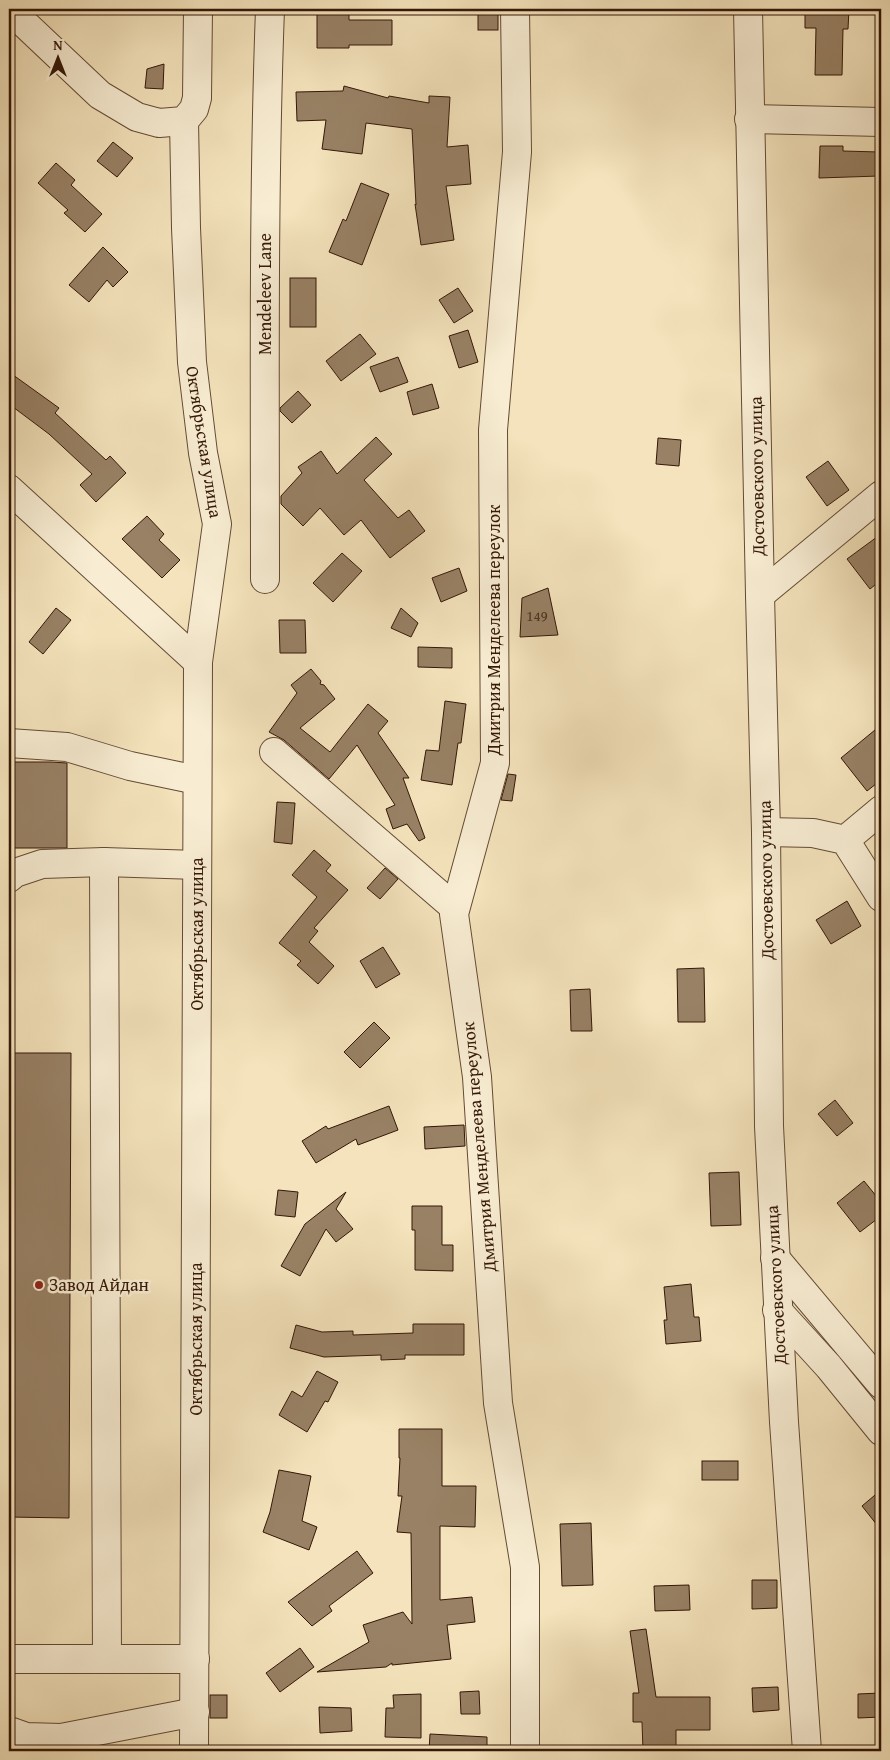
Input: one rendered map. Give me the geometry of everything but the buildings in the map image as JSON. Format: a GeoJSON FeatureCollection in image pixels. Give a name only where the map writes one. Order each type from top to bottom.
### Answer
{"type":"FeatureCollection","features":[{"type":"Feature","properties":{"kind":"street"},"geometry":{"type":"LineString","coordinates":[[9,9],[100,95],[137,118],[159,122],[184,121],[194,109],[197,98],[198,9]]}},
{"type":"Feature","properties":{"kind":"street","name":"Mendeleev Lane"},"geometry":{"type":"LineString","coordinates":[[265,579],[265,269],[267,80],[270,9]]}},
{"type":"Feature","properties":{"kind":"street","name":"Дмитрия Менделеева переулок"},"geometry":{"type":"LineString","coordinates":[[515,9],[517,152],[493,430],[495,762],[454,914],[477,1077],[498,1403],[525,1567],[525,1751]]}},
{"type":"Feature","properties":{"kind":"street","name":"Достоевского улица"},"geometry":{"type":"LineString","coordinates":[[748,9],[766,832],[769,1126],[777,1310],[806,1751]]}},
{"type":"Feature","properties":{"kind":"street"},"geometry":{"type":"LineString","coordinates":[[750,119],[881,122]]}},
{"type":"Feature","properties":{"kind":"street","name":"Октябрьская улица"},"geometry":{"type":"LineString","coordinates":[[184,121],[186,228],[192,362],[203,453],[217,524],[198,662],[194,1751]]}},
{"type":"Feature","properties":{"kind":"street"},"geometry":{"type":"LineString","coordinates":[[9,489],[198,662]]}},
{"type":"Feature","properties":{"kind":"street"},"geometry":{"type":"LineString","coordinates":[[760,595],[881,495]]}},
{"type":"Feature","properties":{"kind":"street"},"geometry":{"type":"LineString","coordinates":[[9,743],[67,747],[130,766],[198,780]]}},
{"type":"Feature","properties":{"kind":"street"},"geometry":{"type":"LineString","coordinates":[[274,752],[455,908]]}},
{"type":"Feature","properties":{"kind":"street"},"geometry":{"type":"LineString","coordinates":[[845,840],[881,810]]}},
{"type":"Feature","properties":{"kind":"street"},"geometry":{"type":"LineString","coordinates":[[766,832],[813,833],[845,840],[881,897]]}},
{"type":"Feature","properties":{"kind":"street"},"geometry":{"type":"LineString","coordinates":[[11,874],[42,864],[104,862],[197,865]]}},
{"type":"Feature","properties":{"kind":"street"},"geometry":{"type":"LineString","coordinates":[[104,862],[107,1660]]}},
{"type":"Feature","properties":{"kind":"street"},"geometry":{"type":"LineString","coordinates":[[775,1258],[881,1384]]}},
{"type":"Feature","properties":{"kind":"street"},"geometry":{"type":"LineString","coordinates":[[777,1310],[819,1308]]}},
{"type":"Feature","properties":{"kind":"street"},"geometry":{"type":"LineString","coordinates":[[777,1310],[828,1367],[881,1431]]}},
{"type":"Feature","properties":{"kind":"street"},"geometry":{"type":"LineString","coordinates":[[782,1390],[787,1378],[794,1369],[805,1364],[828,1367]]}},
{"type":"Feature","properties":{"kind":"street"},"geometry":{"type":"LineString","coordinates":[[9,1660],[195,1660]]}},
{"type":"Feature","properties":{"kind":"street"},"geometry":{"type":"LineString","coordinates":[[9,1731],[26,1737],[61,1738],[195,1712]]}},
{"type":"Feature","properties":{"kind":"place","name":"Завод Айдан"},"geometry":{"type":"Point","coordinates":[39,1285]}}]}
